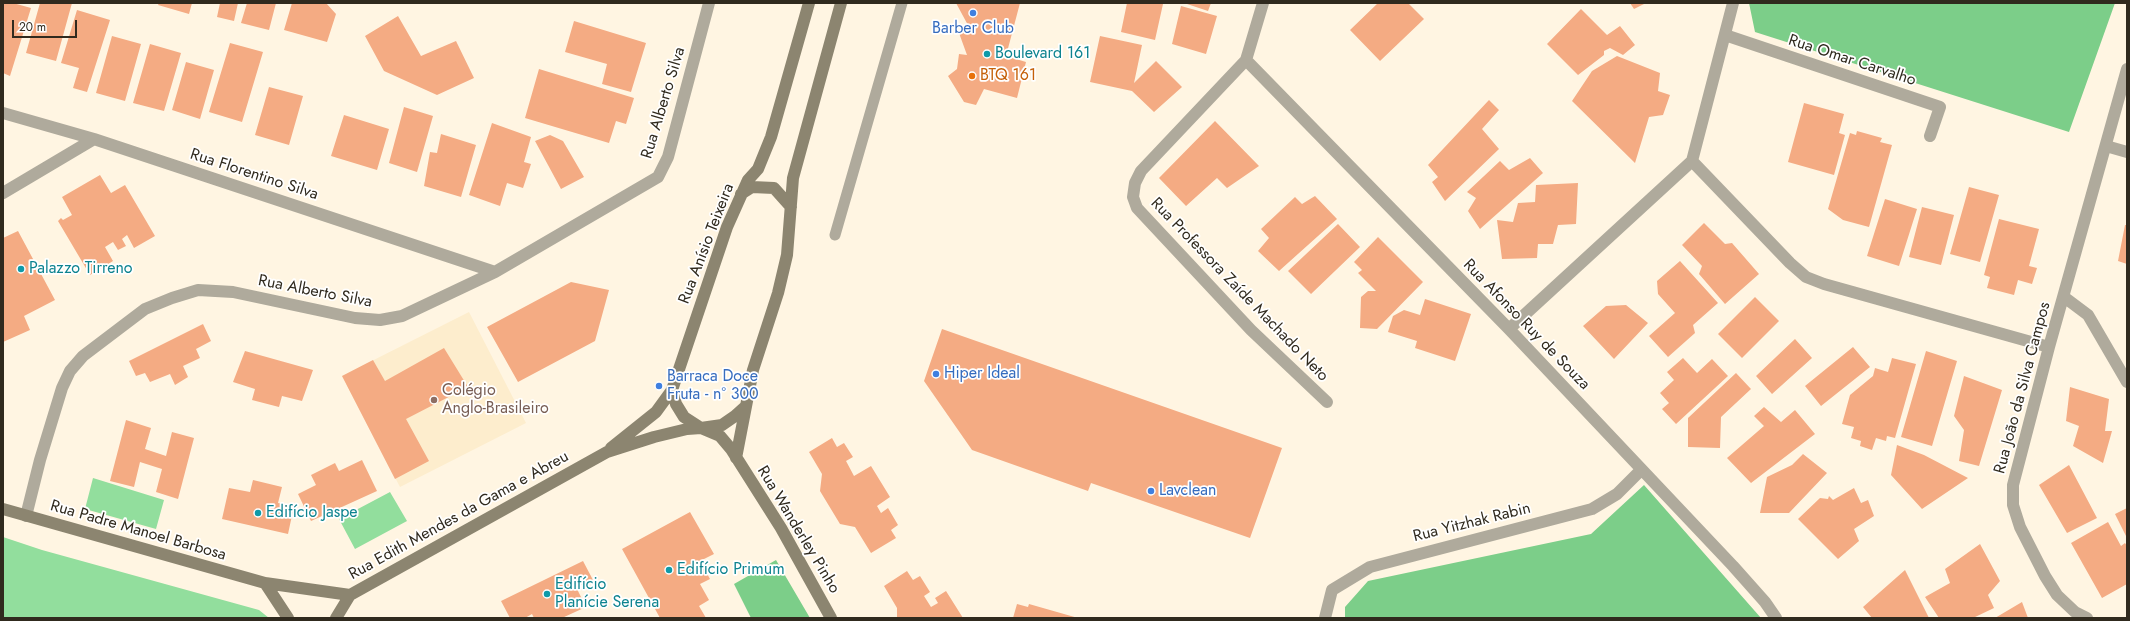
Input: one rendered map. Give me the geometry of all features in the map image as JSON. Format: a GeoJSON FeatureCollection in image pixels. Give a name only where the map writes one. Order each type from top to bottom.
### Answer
{"type":"FeatureCollection","features":[{"type":"Feature","properties":{"kind":"street","name":"Rua Alberto Silva"},"geometry":{"type":"LineString","coordinates":[[26,516],[58,402],[70,371],[83,356],[145,309],[172,298],[198,290],[233,292],[355,318],[380,320],[402,316],[495,272],[658,176],[668,157],[709,3]]}},
{"type":"Feature","properties":{"kind":"street","name":"Rua Anísio Teixeira"},"geometry":{"type":"LineString","coordinates":[[607,452],[656,412],[672,390],[726,227],[748,180],[758,169],[770,138],[809,3]]}},
{"type":"Feature","properties":{"kind":"street"},"geometry":{"type":"LineString","coordinates":[[736,458],[753,370],[782,280],[787,255],[794,178],[801,147],[841,3]]}},
{"type":"Feature","properties":{"kind":"street","name":"Rua Professora Zaíde Machado Neto"},"geometry":{"type":"LineString","coordinates":[[1263,3],[1246,60],[1141,171],[1135,183],[1133,197],[1137,208],[1251,330],[1327,402]]}},
{"type":"Feature","properties":{"kind":"street"},"geometry":{"type":"LineString","coordinates":[[1509,329],[1692,161],[1733,3]]}},
{"type":"Feature","properties":{"kind":"street","name":"Rua Omar Carvalho"},"geometry":{"type":"LineString","coordinates":[[1725,36],[1940,107],[1930,136]]}},
{"type":"Feature","properties":{"kind":"street","name":"Rua Afonso Ruy de Souza"},"geometry":{"type":"LineString","coordinates":[[1246,60],[1509,329],[1733,566],[1765,602],[1776,618]]}},
{"type":"Feature","properties":{"kind":"street","name":"Rua João da Silva Campos"},"geometry":{"type":"LineString","coordinates":[[2087,618],[2075,612],[2057,595],[2020,527],[2013,505],[2013,485],[2049,347],[2127,69]]}},
{"type":"Feature","properties":{"kind":"street","name":"Rua Florentino Silva"},"geometry":{"type":"LineString","coordinates":[[3,113],[94,139],[495,272]]}},
{"type":"Feature","properties":{"kind":"street"},"geometry":{"type":"LineString","coordinates":[[3,193],[94,139]]}},
{"type":"Feature","properties":{"kind":"street"},"geometry":{"type":"LineString","coordinates":[[2106,146],[2127,152]]}},
{"type":"Feature","properties":{"kind":"street"},"geometry":{"type":"LineString","coordinates":[[1692,161],[1790,263],[1806,277],[1824,284],[2049,347]]}},
{"type":"Feature","properties":{"kind":"street"},"geometry":{"type":"LineString","coordinates":[[741,194],[752,188],[774,188],[791,207]]}},
{"type":"Feature","properties":{"kind":"street"},"geometry":{"type":"LineString","coordinates":[[2064,297],[2088,315],[2127,382]]}},
{"type":"Feature","properties":{"kind":"street","name":"Rua Wanderley Pinho"},"geometry":{"type":"LineString","coordinates":[[672,390],[676,404],[684,417],[701,428],[720,436],[731,448],[780,528],[831,618]]}},
{"type":"Feature","properties":{"kind":"street"},"geometry":{"type":"LineString","coordinates":[[607,452],[654,437],[687,429],[722,425],[736,416],[745,407]]}},
{"type":"Feature","properties":{"kind":"street","name":"Rua Edith Mendes da Gama e Abreu"},"geometry":{"type":"LineString","coordinates":[[336,618],[350,595],[607,452]]}},
{"type":"Feature","properties":{"kind":"street","name":"Rua Yitzhak Rabin"},"geometry":{"type":"LineString","coordinates":[[1325,618],[1332,590],[1370,567],[1592,509],[1617,494],[1641,470]]}},
{"type":"Feature","properties":{"kind":"street","name":"Rua Padre Manoel Barbosa"},"geometry":{"type":"LineString","coordinates":[[3,510],[265,583],[350,595]]}},
{"type":"Feature","properties":{"kind":"street"},"geometry":{"type":"LineString","coordinates":[[265,583],[288,618]]}},
{"type":"Feature","properties":{"kind":"lane"},"geometry":{"type":"LineString","coordinates":[[835,235],[902,3]]}},
{"type":"Feature","properties":{"kind":"shaded area","name":"Colégio Anglo-Brasileiro"},"geometry":{"type":"Polygon","coordinates":[[[469,312],[526,423],[400,487],[342,376],[469,312]]]}},
{"type":"Feature","properties":{"kind":"green space"},"geometry":{"type":"Polygon","coordinates":[[[1749,3],[2115,3],[2069,132],[1755,32],[1749,3]]]}},
{"type":"Feature","properties":{"kind":"green space"},"geometry":{"type":"Polygon","coordinates":[[[93,478],[164,500],[156,529],[85,509],[93,478]]]}},
{"type":"Feature","properties":{"kind":"green space"},"geometry":{"type":"Polygon","coordinates":[[[1644,485],[1761,618],[1345,618],[1345,607],[1368,581],[1591,534],[1644,485]]]}},
{"type":"Feature","properties":{"kind":"green space"},"geometry":{"type":"Polygon","coordinates":[[[390,492],[407,521],[355,549],[339,519],[390,492]]]}},
{"type":"Feature","properties":{"kind":"green space"},"geometry":{"type":"Polygon","coordinates":[[[3,537],[42,550],[259,610],[269,618],[3,618],[3,537]]]}},
{"type":"Feature","properties":{"kind":"green space"},"geometry":{"type":"Polygon","coordinates":[[[776,560],[810,618],[751,618],[734,584],[776,560]]]}},
{"type":"Feature","properties":{"kind":"building"},"geometry":{"type":"Polygon","coordinates":[[[3,3],[13,3],[31,8],[10,76],[3,73],[3,3]]]}},
{"type":"Feature","properties":{"kind":"building"},"geometry":{"type":"Polygon","coordinates":[[[40,3],[72,3],[56,61],[26,53],[40,3]]]}},
{"type":"Feature","properties":{"kind":"building"},"geometry":{"type":"Polygon","coordinates":[[[159,3],[192,3],[189,14],[158,5],[159,3]]]}},
{"type":"Feature","properties":{"kind":"building"},"geometry":{"type":"Polygon","coordinates":[[[220,3],[238,3],[234,21],[217,17],[220,3]]]}},
{"type":"Feature","properties":{"kind":"building"},"geometry":{"type":"Polygon","coordinates":[[[247,3],[276,3],[269,30],[241,23],[247,3]]]}},
{"type":"Feature","properties":{"kind":"building"},"geometry":{"type":"Polygon","coordinates":[[[292,3],[326,3],[336,14],[327,42],[284,30],[292,3]]]}},
{"type":"Feature","properties":{"kind":"building","name":"Boulevard 161"},"geometry":{"type":"Polygon","coordinates":[[[956,3],[1020,3],[1006,56],[1026,62],[1017,98],[984,89],[976,105],[964,102],[948,76],[957,69],[959,54],[967,55],[959,33],[969,27],[956,3]]]}},
{"type":"Feature","properties":{"kind":"building"},"geometry":{"type":"Polygon","coordinates":[[[1127,3],[1163,4],[1155,40],[1121,32],[1127,3]]]}},
{"type":"Feature","properties":{"kind":"building"},"geometry":{"type":"Polygon","coordinates":[[[1184,3],[1211,3],[1208,11],[1184,3]]]}},
{"type":"Feature","properties":{"kind":"building"},"geometry":{"type":"Polygon","coordinates":[[[1378,3],[1408,3],[1424,19],[1380,61],[1350,30],[1378,3]]]}},
{"type":"Feature","properties":{"kind":"building"},"geometry":{"type":"Polygon","coordinates":[[[1630,3],[1646,3],[1634,9],[1630,3]]]}},
{"type":"Feature","properties":{"kind":"building"},"geometry":{"type":"Polygon","coordinates":[[[1181,6],[1217,16],[1206,54],[1172,44],[1181,6]]]}},
{"type":"Feature","properties":{"kind":"building"},"geometry":{"type":"Polygon","coordinates":[[[1581,9],[1607,35],[1620,26],[1635,45],[1623,55],[1610,48],[1604,51],[1604,55],[1578,75],[1547,44],[1581,9]]]}},
{"type":"Feature","properties":{"kind":"building"},"geometry":{"type":"Polygon","coordinates":[[[77,10],[110,20],[87,92],[73,88],[79,68],[61,63],[77,10]]]}},
{"type":"Feature","properties":{"kind":"building"},"geometry":{"type":"Polygon","coordinates":[[[398,16],[421,56],[456,41],[474,78],[437,95],[384,71],[365,36],[398,16]]]}},
{"type":"Feature","properties":{"kind":"building"},"geometry":{"type":"Polygon","coordinates":[[[574,21],[646,43],[631,92],[602,84],[607,64],[565,52],[574,21]]]}},
{"type":"Feature","properties":{"kind":"building"},"geometry":{"type":"Polygon","coordinates":[[[112,36],[141,44],[125,101],[96,93],[112,36]]]}},
{"type":"Feature","properties":{"kind":"building"},"geometry":{"type":"Polygon","coordinates":[[[1100,36],[1142,45],[1134,83],[1156,61],[1182,87],[1154,112],[1132,91],[1090,82],[1100,36]]]}},
{"type":"Feature","properties":{"kind":"building"},"geometry":{"type":"Polygon","coordinates":[[[230,43],[263,52],[242,122],[209,112],[230,43]]]}},
{"type":"Feature","properties":{"kind":"building"},"geometry":{"type":"Polygon","coordinates":[[[150,44],[181,53],[164,111],[133,103],[150,44]]]}},
{"type":"Feature","properties":{"kind":"building"},"geometry":{"type":"Polygon","coordinates":[[[1617,56],[1660,73],[1658,91],[1670,95],[1663,115],[1649,117],[1635,163],[1572,101],[1592,71],[1617,56]]]}},
{"type":"Feature","properties":{"kind":"building"},"geometry":{"type":"Polygon","coordinates":[[[186,62],[214,70],[200,119],[172,110],[186,62]]]}},
{"type":"Feature","properties":{"kind":"building"},"geometry":{"type":"Polygon","coordinates":[[[539,69],[634,98],[626,124],[616,121],[609,143],[525,118],[539,69]]]}},
{"type":"Feature","properties":{"kind":"building"},"geometry":{"type":"Polygon","coordinates":[[[269,87],[303,96],[289,145],[255,135],[269,87]]]}},
{"type":"Feature","properties":{"kind":"building"},"geometry":{"type":"Polygon","coordinates":[[[1489,100],[1499,110],[1482,129],[1499,149],[1445,201],[1432,182],[1438,177],[1428,165],[1489,100]]]}},
{"type":"Feature","properties":{"kind":"building"},"geometry":{"type":"Polygon","coordinates":[[[1804,103],[1844,114],[1839,133],[1845,135],[1834,175],[1788,162],[1804,103]]]}},
{"type":"Feature","properties":{"kind":"building"},"geometry":{"type":"Polygon","coordinates":[[[404,107],[433,116],[417,172],[389,163],[404,107]]]}},
{"type":"Feature","properties":{"kind":"building"},"geometry":{"type":"Polygon","coordinates":[[[344,115],[389,129],[377,170],[331,156],[344,115]]]}},
{"type":"Feature","properties":{"kind":"building"},"geometry":{"type":"Polygon","coordinates":[[[1215,121],[1259,166],[1227,188],[1217,178],[1186,206],[1159,178],[1215,121]]]}},
{"type":"Feature","properties":{"kind":"building"},"geometry":{"type":"Polygon","coordinates":[[[492,123],[531,137],[524,162],[531,164],[523,188],[507,183],[500,206],[469,195],[492,123]]]}},
{"type":"Feature","properties":{"kind":"building"},"geometry":{"type":"Polygon","coordinates":[[[1857,131],[1882,138],[1880,142],[1892,145],[1869,227],[1843,220],[1828,209],[1850,133],[1856,135],[1857,131]]]}},
{"type":"Feature","properties":{"kind":"building"},"geometry":{"type":"Polygon","coordinates":[[[441,134],[476,145],[461,197],[424,186],[430,152],[437,153],[441,134]]]}},
{"type":"Feature","properties":{"kind":"building"},"geometry":{"type":"Polygon","coordinates":[[[550,135],[563,141],[584,177],[561,189],[535,141],[550,135]]]}},
{"type":"Feature","properties":{"kind":"building"},"geometry":{"type":"Polygon","coordinates":[[[1530,158],[1543,173],[1480,229],[1468,211],[1476,198],[1467,192],[1500,161],[1509,170],[1530,158]]]}},
{"type":"Feature","properties":{"kind":"building"},"geometry":{"type":"Polygon","coordinates":[[[100,175],[111,193],[125,185],[155,236],[134,248],[127,235],[122,239],[126,246],[118,250],[113,242],[105,247],[113,261],[90,275],[58,221],[61,218],[63,220],[72,215],[62,197],[100,175]]]}},
{"type":"Feature","properties":{"kind":"building"},"geometry":{"type":"Polygon","coordinates":[[[1578,183],[1576,224],[1558,225],[1553,244],[1538,244],[1537,258],[1502,259],[1497,220],[1513,222],[1518,203],[1535,202],[1536,185],[1578,183]]]}},
{"type":"Feature","properties":{"kind":"building"},"geometry":{"type":"Polygon","coordinates":[[[1969,187],[1999,195],[1980,262],[1950,254],[1969,187]]]}},
{"type":"Feature","properties":{"kind":"building"},"geometry":{"type":"Polygon","coordinates":[[[1315,196],[1337,219],[1279,271],[1258,251],[1269,238],[1261,229],[1295,197],[1302,204],[1315,196]]]}},
{"type":"Feature","properties":{"kind":"building"},"geometry":{"type":"Polygon","coordinates":[[[1885,199],[1917,209],[1899,266],[1867,256],[1885,199]]]}},
{"type":"Feature","properties":{"kind":"building"},"geometry":{"type":"Polygon","coordinates":[[[1922,207],[1954,215],[1941,265],[1909,257],[1922,207]]]}},
{"type":"Feature","properties":{"kind":"building"},"geometry":{"type":"Polygon","coordinates":[[[1999,219],[2039,229],[2029,266],[2037,268],[2032,284],[2018,280],[2014,295],[1987,288],[1990,277],[1984,275],[1999,219]]]}},
{"type":"Feature","properties":{"kind":"building"},"geometry":{"type":"Polygon","coordinates":[[[1704,223],[1725,244],[1732,243],[1759,274],[1725,304],[1699,274],[1702,266],[1682,245],[1704,223]]]}},
{"type":"Feature","properties":{"kind":"building"},"geometry":{"type":"Polygon","coordinates":[[[1338,224],[1360,247],[1311,294],[1288,271],[1338,224]]]}},
{"type":"Feature","properties":{"kind":"building"},"geometry":{"type":"Polygon","coordinates":[[[2125,225],[2127,225],[2127,264],[2118,261],[2125,225]]]}},
{"type":"Feature","properties":{"kind":"building","name":"Palazzo Tirreno"},"geometry":{"type":"Polygon","coordinates":[[[18,231],[55,300],[24,316],[30,330],[3,342],[3,238],[18,231]]]}},
{"type":"Feature","properties":{"kind":"building"},"geometry":{"type":"Polygon","coordinates":[[[1378,237],[1423,282],[1377,329],[1360,328],[1361,297],[1368,291],[1376,291],[1358,273],[1362,270],[1354,262],[1378,237]]]}},
{"type":"Feature","properties":{"kind":"building"},"geometry":{"type":"Polygon","coordinates":[[[1680,261],[1718,303],[1693,325],[1695,333],[1668,357],[1649,336],[1675,313],[1658,294],[1657,281],[1680,261]]]}},
{"type":"Feature","properties":{"kind":"building"},"geometry":{"type":"Polygon","coordinates":[[[571,282],[609,290],[595,341],[518,382],[487,327],[571,282]]]}},
{"type":"Feature","properties":{"kind":"building"},"geometry":{"type":"Polygon","coordinates":[[[1755,297],[1779,321],[1742,358],[1718,334],[1755,297]]]}},
{"type":"Feature","properties":{"kind":"building"},"geometry":{"type":"Polygon","coordinates":[[[1425,299],[1471,314],[1455,361],[1415,348],[1417,341],[1388,332],[1393,316],[1404,310],[1420,315],[1425,299]]]}},
{"type":"Feature","properties":{"kind":"building"},"geometry":{"type":"Polygon","coordinates":[[[1626,305],[1648,323],[1614,359],[1583,326],[1606,306],[1626,305]]]}},
{"type":"Feature","properties":{"kind":"building"},"geometry":{"type":"Polygon","coordinates":[[[203,324],[211,341],[196,349],[200,358],[183,366],[188,377],[175,385],[170,374],[150,382],[145,373],[136,376],[129,361],[203,324]]]}},
{"type":"Feature","properties":{"kind":"building"},"geometry":{"type":"Polygon","coordinates":[[[942,329],[1282,448],[1250,538],[1091,483],[1088,491],[972,450],[924,381],[942,329]]]}},
{"type":"Feature","properties":{"kind":"building"},"geometry":{"type":"Polygon","coordinates":[[[1795,339],[1812,358],[1772,394],[1756,376],[1795,339]]]}},
{"type":"Feature","properties":{"kind":"building"},"geometry":{"type":"Polygon","coordinates":[[[1853,347],[1870,367],[1821,406],[1805,386],[1853,347]]]}},
{"type":"Feature","properties":{"kind":"building"},"geometry":{"type":"Polygon","coordinates":[[[444,348],[468,387],[406,419],[429,461],[395,479],[342,376],[373,360],[385,381],[444,348]]]}},
{"type":"Feature","properties":{"kind":"building"},"geometry":{"type":"Polygon","coordinates":[[[245,351],[313,370],[302,401],[282,396],[279,407],[252,400],[255,389],[233,382],[245,351]]]}},
{"type":"Feature","properties":{"kind":"building"},"geometry":{"type":"Polygon","coordinates":[[[1926,351],[1957,361],[1932,446],[1901,437],[1926,351]]]}},
{"type":"Feature","properties":{"kind":"building"},"geometry":{"type":"Polygon","coordinates":[[[1683,358],[1697,373],[1712,359],[1728,376],[1676,424],[1662,409],[1669,403],[1660,393],[1674,380],[1667,372],[1683,358]]]}},
{"type":"Feature","properties":{"kind":"building"},"geometry":{"type":"Polygon","coordinates":[[[1892,358],[1916,364],[1895,438],[1887,436],[1886,441],[1876,438],[1872,450],[1860,446],[1861,441],[1851,438],[1854,427],[1842,424],[1850,395],[1873,376],[1875,368],[1888,372],[1892,358]]]}},
{"type":"Feature","properties":{"kind":"building"},"geometry":{"type":"Polygon","coordinates":[[[1736,373],[1751,389],[1721,417],[1720,448],[1688,447],[1688,418],[1736,373]]]}},
{"type":"Feature","properties":{"kind":"building"},"geometry":{"type":"Polygon","coordinates":[[[1964,376],[2002,390],[1979,466],[1959,461],[1964,430],[1954,416],[1964,376]]]}},
{"type":"Feature","properties":{"kind":"building"},"geometry":{"type":"Polygon","coordinates":[[[2070,387],[2109,399],[2105,431],[2112,431],[2103,463],[2073,446],[2079,426],[2066,421],[2070,387]]]}},
{"type":"Feature","properties":{"kind":"building"},"geometry":{"type":"Polygon","coordinates":[[[1764,407],[1781,422],[1795,410],[1815,434],[1751,483],[1727,458],[1764,426],[1754,416],[1764,407]]]}},
{"type":"Feature","properties":{"kind":"building"},"geometry":{"type":"Polygon","coordinates":[[[126,420],[151,428],[145,449],[166,456],[172,432],[194,438],[178,499],[156,492],[162,469],[140,462],[134,487],[110,481],[126,420]]]}},
{"type":"Feature","properties":{"kind":"building"},"geometry":{"type":"Polygon","coordinates":[[[832,438],[837,447],[844,443],[853,457],[846,461],[854,476],[871,466],[890,497],[877,506],[881,513],[888,508],[898,525],[891,530],[896,538],[871,553],[855,527],[840,524],[820,491],[822,474],[809,452],[832,438]]]}},
{"type":"Feature","properties":{"kind":"building"},"geometry":{"type":"Polygon","coordinates":[[[1897,445],[1924,455],[1968,478],[1922,509],[1891,475],[1897,445]]]}},
{"type":"Feature","properties":{"kind":"building"},"geometry":{"type":"Polygon","coordinates":[[[1803,454],[1827,473],[1789,513],[1760,513],[1767,477],[1792,465],[1803,454]]]}},
{"type":"Feature","properties":{"kind":"building"},"geometry":{"type":"Polygon","coordinates":[[[362,460],[377,491],[311,521],[298,494],[316,485],[311,475],[335,463],[339,471],[362,460]]]}},
{"type":"Feature","properties":{"kind":"building"},"geometry":{"type":"Polygon","coordinates":[[[2069,465],[2097,518],[2067,533],[2039,485],[2069,465]]]}},
{"type":"Feature","properties":{"kind":"building","name":"Edifício Jaspe"},"geometry":{"type":"Polygon","coordinates":[[[253,480],[282,487],[278,503],[294,506],[288,534],[222,519],[229,488],[250,492],[253,480]]]}},
{"type":"Feature","properties":{"kind":"building"},"geometry":{"type":"Polygon","coordinates":[[[1854,488],[1861,503],[1868,500],[1874,516],[1854,529],[1859,541],[1838,559],[1798,519],[1820,498],[1828,499],[1829,496],[1833,500],[1854,488]]]}},
{"type":"Feature","properties":{"kind":"building"},"geometry":{"type":"Polygon","coordinates":[[[2127,508],[2127,538],[2115,514],[2127,508]]]}},
{"type":"Feature","properties":{"kind":"building","name":"Edifício Primum"},"geometry":{"type":"Polygon","coordinates":[[[690,512],[714,554],[700,561],[710,579],[700,584],[709,600],[699,606],[706,618],[660,618],[622,549],[690,512]]]}},
{"type":"Feature","properties":{"kind":"building"},"geometry":{"type":"Polygon","coordinates":[[[2108,522],[2121,546],[2125,543],[2127,546],[2127,584],[2102,598],[2071,543],[2108,522]]]}},
{"type":"Feature","properties":{"kind":"building"},"geometry":{"type":"Polygon","coordinates":[[[1980,544],[2000,581],[1988,595],[1994,608],[1973,618],[1939,618],[1925,597],[1950,583],[1945,569],[1980,544]]]}},
{"type":"Feature","properties":{"kind":"building","name":"Edifício Planície Serena"},"geometry":{"type":"Polygon","coordinates":[[[583,561],[593,580],[576,587],[586,607],[562,618],[534,618],[532,614],[525,618],[510,618],[501,601],[583,561]]]}},
{"type":"Feature","properties":{"kind":"building"},"geometry":{"type":"Polygon","coordinates":[[[1905,570],[1929,618],[1872,618],[1863,607],[1905,570]]]}},
{"type":"Feature","properties":{"kind":"building"},"geometry":{"type":"Polygon","coordinates":[[[907,571],[913,580],[920,576],[930,592],[924,596],[931,607],[938,603],[935,598],[946,591],[963,618],[897,618],[897,608],[884,586],[907,571]]]}},
{"type":"Feature","properties":{"kind":"building"},"geometry":{"type":"Polygon","coordinates":[[[2022,602],[2028,618],[1995,618],[2022,602]]]}},
{"type":"Feature","properties":{"kind":"building"},"geometry":{"type":"Polygon","coordinates":[[[1017,604],[1028,607],[1029,604],[1078,618],[1013,618],[1017,604]]]}},
{"type":"Feature","properties":{"kind":"place","name":"Barber Club"},"geometry":{"type":"Point","coordinates":[973,13]}},
{"type":"Feature","properties":{"kind":"place","name":"Boulevard 161"},"geometry":{"type":"Point","coordinates":[987,54]}},
{"type":"Feature","properties":{"kind":"place","name":"BTQ 161"},"geometry":{"type":"Point","coordinates":[972,76]}},
{"type":"Feature","properties":{"kind":"place","name":"Palazzo Tirreno"},"geometry":{"type":"Point","coordinates":[21,269]}},
{"type":"Feature","properties":{"kind":"place","name":"Hiper Ideal"},"geometry":{"type":"Point","coordinates":[936,374]}},
{"type":"Feature","properties":{"kind":"place","name":"Barraca Doce Fruta - n° 300"},"geometry":{"type":"Point","coordinates":[659,386]}},
{"type":"Feature","properties":{"kind":"place","name":"Colégio Anglo-Brasileiro"},"geometry":{"type":"Point","coordinates":[434,400]}},
{"type":"Feature","properties":{"kind":"place","name":"Lavclean"},"geometry":{"type":"Point","coordinates":[1151,491]}},
{"type":"Feature","properties":{"kind":"place","name":"Edifício Jaspe"},"geometry":{"type":"Point","coordinates":[258,513]}},
{"type":"Feature","properties":{"kind":"place","name":"Edifício Primum"},"geometry":{"type":"Point","coordinates":[669,570]}},
{"type":"Feature","properties":{"kind":"place","name":"Edifício Planície Serena"},"geometry":{"type":"Point","coordinates":[547,594]}}]}
